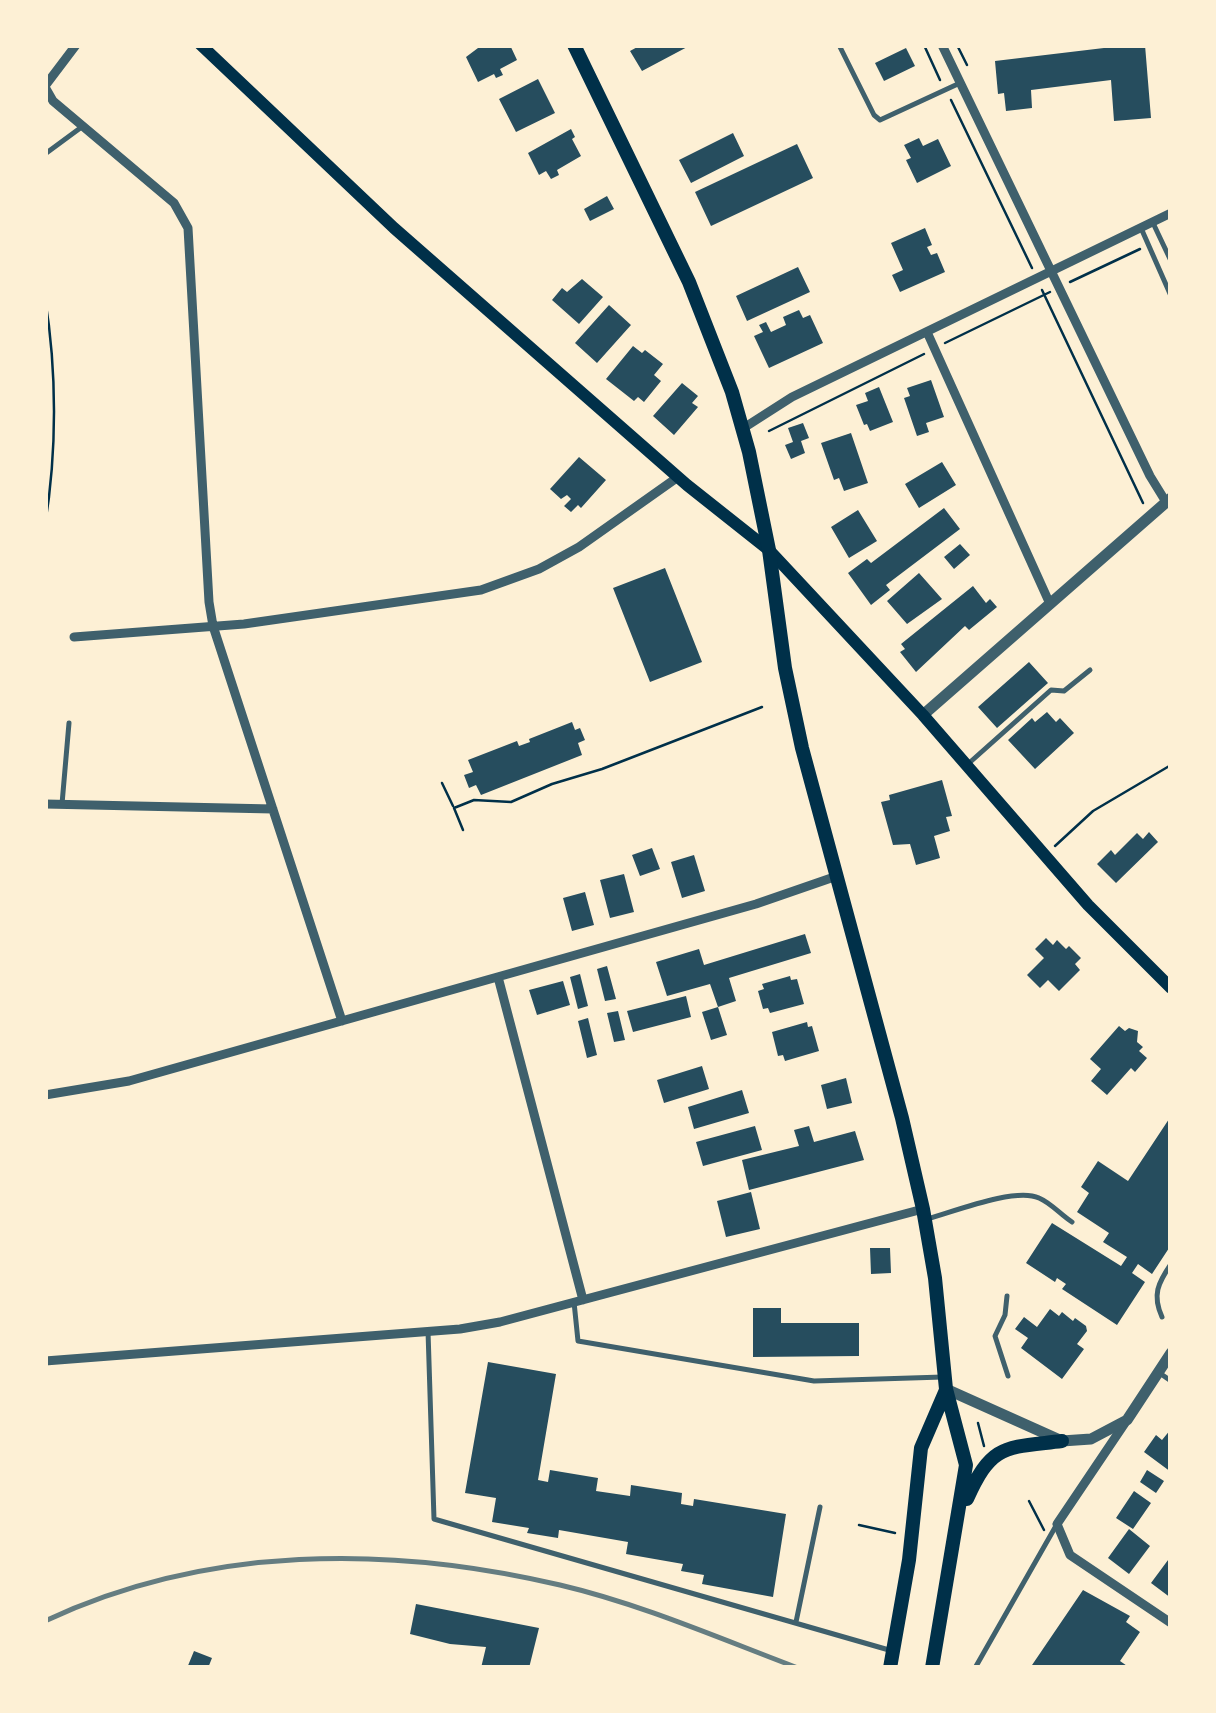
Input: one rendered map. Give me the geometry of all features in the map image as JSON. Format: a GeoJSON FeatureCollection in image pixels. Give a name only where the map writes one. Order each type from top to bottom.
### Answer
{"type":"FeatureCollection","features":[{"type":"Feature","properties":{"kind":"main road"},"geometry":{"type":"LineString","coordinates":[[201,45],[394,228],[678,477],[770,550],[924,715],[1088,905],[1171,988]]}},
{"type":"Feature","properties":{"kind":"main road"},"geometry":{"type":"LineString","coordinates":[[574,45],[689,282],[720,359],[742,429],[770,550],[788,684],[924,1214],[946,1383],[966,1465],[932,1668]]}},
{"type":"Feature","properties":{"kind":"main road"},"geometry":{"type":"LineString","coordinates":[[890,1668],[909,1560],[921,1448],[946,1383]]}},
{"type":"Feature","properties":{"kind":"main road"},"geometry":{"type":"LineString","coordinates":[[956,1523],[982,1465],[1010,1447],[1062,1441]]}},
{"type":"Feature","properties":{"kind":"street"},"geometry":{"type":"LineString","coordinates":[[76,45],[45,90],[174,203],[188,228],[213,626],[342,1021]]}},
{"type":"Feature","properties":{"kind":"street"},"geometry":{"type":"LineString","coordinates":[[924,715],[1168,500],[1150,476],[942,45]]}},
{"type":"Feature","properties":{"kind":"street"},"geometry":{"type":"LineString","coordinates":[[742,429],[792,397],[1171,213]]}},
{"type":"Feature","properties":{"kind":"street"},"geometry":{"type":"LineString","coordinates":[[927,332],[1050,604]]}},
{"type":"Feature","properties":{"kind":"street"},"geometry":{"type":"LineString","coordinates":[[74,638],[213,626],[460,594],[504,583],[579,547],[678,477]]}},
{"type":"Feature","properties":{"kind":"street"},"geometry":{"type":"LineString","coordinates":[[45,804],[273,809]]}},
{"type":"Feature","properties":{"kind":"street"},"geometry":{"type":"LineString","coordinates":[[45,1095],[128,1080],[342,1021],[756,904],[837,876]]}},
{"type":"Feature","properties":{"kind":"street"},"geometry":{"type":"LineString","coordinates":[[498,976],[579,1301]]}},
{"type":"Feature","properties":{"kind":"street"},"geometry":{"type":"LineString","coordinates":[[45,1361],[428,1332],[500,1322],[924,1214]]}},
{"type":"Feature","properties":{"kind":"street"},"geometry":{"type":"LineString","coordinates":[[1171,1354],[1057,1524],[1070,1555],[1171,1623]]}},
{"type":"Feature","properties":{"kind":"street"},"geometry":{"type":"LineString","coordinates":[[946,1383],[1062,1441],[1092,1439],[1127,1420]]}},
{"type":"Feature","properties":{"kind":"lane"},"geometry":{"type":"LineString","coordinates":[[839,45],[880,120],[960,83]]}},
{"type":"Feature","properties":{"kind":"lane"},"geometry":{"type":"LineString","coordinates":[[45,154],[83,126]]}},
{"type":"Feature","properties":{"kind":"lane"},"geometry":{"type":"LineString","coordinates":[[1152,222],[1171,261]]}},
{"type":"Feature","properties":{"kind":"lane"},"geometry":{"type":"LineString","coordinates":[[1140,228],[1171,296]]}},
{"type":"Feature","properties":{"kind":"lane"},"geometry":{"type":"LineString","coordinates":[[966,766],[1051,690],[1064,691],[1090,670]]}},
{"type":"Feature","properties":{"kind":"lane"},"geometry":{"type":"LineString","coordinates":[[62,804],[70,723]]}},
{"type":"Feature","properties":{"kind":"lane"},"geometry":{"type":"LineString","coordinates":[[924,1214],[1028,1194],[1037,1196],[1072,1222]]}},
{"type":"Feature","properties":{"kind":"lane"},"geometry":{"type":"LineString","coordinates":[[1162,1318],[1156,1293],[1171,1264]]}},
{"type":"Feature","properties":{"kind":"lane"},"geometry":{"type":"LineString","coordinates":[[1007,1296],[1005,1316],[994,1336],[1008,1376]]}},
{"type":"Feature","properties":{"kind":"lane"},"geometry":{"type":"LineString","coordinates":[[579,1301],[578,1341],[814,1381],[946,1383]]}},
{"type":"Feature","properties":{"kind":"lane"},"geometry":{"type":"LineString","coordinates":[[428,1332],[434,1520],[893,1651]]}},
{"type":"Feature","properties":{"kind":"lane"},"geometry":{"type":"LineString","coordinates":[[1158,1372],[1171,1381]]}},
{"type":"Feature","properties":{"kind":"lane"},"geometry":{"type":"LineString","coordinates":[[796,1623],[820,1508]]}},
{"type":"Feature","properties":{"kind":"lane"},"geometry":{"type":"LineString","coordinates":[[975,1668],[1057,1524]]}},
{"type":"Feature","properties":{"kind":"path"},"geometry":{"type":"LineString","coordinates":[[769,431],[1148,245]]}},
{"type":"Feature","properties":{"kind":"path"},"geometry":{"type":"LineString","coordinates":[[45,298],[52,343],[52,418],[45,525]]}},
{"type":"Feature","properties":{"kind":"path"},"geometry":{"type":"LineString","coordinates":[[454,808],[474,800],[510,802],[762,707]]}},
{"type":"Feature","properties":{"kind":"path"},"geometry":{"type":"LineString","coordinates":[[1054,847],[1093,811],[1171,764]]}},
{"type":"Feature","properties":{"kind":"path"},"geometry":{"type":"LineString","coordinates":[[442,782],[463,830]]}},
{"type":"Feature","properties":{"kind":"path"},"geometry":{"type":"LineString","coordinates":[[978,1423],[985,1452]]}},
{"type":"Feature","properties":{"kind":"path"},"geometry":{"type":"LineString","coordinates":[[1029,1500],[1044,1531]]}},
{"type":"Feature","properties":{"kind":"path"},"geometry":{"type":"LineString","coordinates":[[859,1525],[896,1533]]}},
{"type":"Feature","properties":{"kind":"building"},"geometry":{"type":"Polygon","coordinates":[[[482,45],[510,45],[517,60],[500,69],[503,75],[496,78],[494,74],[478,82],[466,57],[482,45]]]}},
{"type":"Feature","properties":{"kind":"building"},"geometry":{"type":"Polygon","coordinates":[[[641,45],[691,45],[642,71],[630,51],[641,45]]]}},
{"type":"Feature","properties":{"kind":"building"},"geometry":{"type":"Polygon","coordinates":[[[1145,45],[1151,118],[1114,121],[1111,80],[1031,90],[1032,108],[1006,111],[1004,93],[998,94],[995,61],[1145,45]]]}},
{"type":"Feature","properties":{"kind":"building"},"geometry":{"type":"Polygon","coordinates":[[[906,48],[915,66],[884,81],[875,63],[906,48]]]}},
{"type":"Feature","properties":{"kind":"building"},"geometry":{"type":"Polygon","coordinates":[[[538,79],[555,113],[516,132],[499,99],[538,79]]]}},
{"type":"Feature","properties":{"kind":"building"},"geometry":{"type":"Polygon","coordinates":[[[571,129],[581,156],[557,170],[559,175],[551,179],[546,171],[539,175],[528,153],[571,129]]]}},
{"type":"Feature","properties":{"kind":"building"},"geometry":{"type":"Polygon","coordinates":[[[733,133],[744,156],[691,183],[679,160],[733,133]]]}},
{"type":"Feature","properties":{"kind":"building"},"geometry":{"type":"Polygon","coordinates":[[[919,138],[923,146],[938,139],[951,166],[917,183],[904,145],[919,138]]]}},
{"type":"Feature","properties":{"kind":"building"},"geometry":{"type":"Polygon","coordinates":[[[797,144],[813,178],[711,226],[695,192],[797,144]]]}},
{"type":"Feature","properties":{"kind":"building"},"geometry":{"type":"Polygon","coordinates":[[[607,196],[614,209],[590,221],[584,209],[607,196]]]}},
{"type":"Feature","properties":{"kind":"building"},"geometry":{"type":"Polygon","coordinates":[[[925,228],[932,245],[927,247],[931,255],[937,253],[945,272],[900,292],[892,275],[903,270],[891,243],[925,228]]]}},
{"type":"Feature","properties":{"kind":"building"},"geometry":{"type":"Polygon","coordinates":[[[798,267],[810,292],[747,321],[736,296],[798,267]]]}},
{"type":"Feature","properties":{"kind":"building"},"geometry":{"type":"Polygon","coordinates":[[[582,279],[603,297],[579,324],[552,300],[562,288],[567,292],[582,279]]]}},
{"type":"Feature","properties":{"kind":"building"},"geometry":{"type":"Polygon","coordinates":[[[609,305],[631,325],[597,363],[575,343],[609,305]]]}},
{"type":"Feature","properties":{"kind":"building"},"geometry":{"type":"Polygon","coordinates":[[[799,310],[803,318],[810,315],[823,343],[769,368],[754,336],[763,332],[759,325],[766,322],[771,332],[786,325],[783,317],[799,310]]]}},
{"type":"Feature","properties":{"kind":"building"},"geometry":{"type":"Polygon","coordinates":[[[633,346],[663,364],[654,375],[661,381],[644,402],[638,397],[634,401],[606,379],[633,346]]]}},
{"type":"Feature","properties":{"kind":"building"},"geometry":{"type":"Polygon","coordinates":[[[931,380],[944,417],[926,423],[929,432],[917,436],[904,398],[910,396],[907,388],[931,380]]]}},
{"type":"Feature","properties":{"kind":"building"},"geometry":{"type":"Polygon","coordinates":[[[682,383],[698,396],[692,403],[698,407],[674,435],[653,416],[682,383]]]}},
{"type":"Feature","properties":{"kind":"building"},"geometry":{"type":"Polygon","coordinates":[[[879,387],[893,422],[870,431],[856,405],[868,401],[865,393],[879,387]]]}},
{"type":"Feature","properties":{"kind":"building"},"geometry":{"type":"Polygon","coordinates":[[[803,423],[809,438],[801,441],[805,453],[791,459],[785,445],[793,442],[788,428],[803,423]]]}},
{"type":"Feature","properties":{"kind":"building"},"geometry":{"type":"Polygon","coordinates":[[[851,433],[868,483],[844,491],[839,478],[834,480],[821,443],[851,433]]]}},
{"type":"Feature","properties":{"kind":"building"},"geometry":{"type":"Polygon","coordinates":[[[579,457],[606,480],[581,508],[578,505],[571,512],[564,506],[571,499],[567,495],[561,499],[550,489],[579,457]]]}},
{"type":"Feature","properties":{"kind":"building"},"geometry":{"type":"Polygon","coordinates":[[[942,462],[956,485],[919,508],[905,484],[942,462]]]}},
{"type":"Feature","properties":{"kind":"building"},"geometry":{"type":"Polygon","coordinates":[[[944,508],[960,529],[886,585],[890,590],[871,605],[848,573],[867,559],[871,563],[944,508]]]}},
{"type":"Feature","properties":{"kind":"building"},"geometry":{"type":"Polygon","coordinates":[[[858,510],[877,541],[849,558],[831,527],[858,510]]]}},
{"type":"Feature","properties":{"kind":"building"},"geometry":{"type":"Polygon","coordinates":[[[960,544],[970,555],[954,569],[944,557],[960,544]]]}},
{"type":"Feature","properties":{"kind":"building"},"geometry":{"type":"Polygon","coordinates":[[[665,568],[702,662],[650,682],[613,588],[665,568]]]}},
{"type":"Feature","properties":{"kind":"building"},"geometry":{"type":"Polygon","coordinates":[[[919,573],[942,599],[907,624],[887,601],[919,573]]]}},
{"type":"Feature","properties":{"kind":"building"},"geometry":{"type":"Polygon","coordinates":[[[973,586],[986,603],[990,599],[997,607],[969,630],[965,626],[916,672],[900,652],[905,649],[901,644],[973,586]]]}},
{"type":"Feature","properties":{"kind":"building"},"geometry":{"type":"Polygon","coordinates":[[[1029,662],[1048,683],[997,728],[978,707],[1029,662]]]}},
{"type":"Feature","properties":{"kind":"building"},"geometry":{"type":"Polygon","coordinates":[[[1047,712],[1056,722],[1060,718],[1074,733],[1035,769],[1008,740],[1032,718],[1035,722],[1047,712]]]}},
{"type":"Feature","properties":{"kind":"building"},"geometry":{"type":"Polygon","coordinates":[[[572,722],[585,740],[578,743],[582,755],[481,795],[476,785],[469,788],[464,775],[473,772],[468,760],[517,741],[519,746],[530,742],[529,739],[572,722]]]}},
{"type":"Feature","properties":{"kind":"building"},"geometry":{"type":"Polygon","coordinates":[[[942,780],[952,816],[946,817],[950,831],[934,836],[940,858],[916,865],[910,844],[893,845],[881,802],[890,800],[889,795],[942,780]]]}},
{"type":"Feature","properties":{"kind":"building"},"geometry":{"type":"Polygon","coordinates":[[[1149,832],[1158,842],[1116,883],[1097,864],[1111,850],[1115,855],[1137,833],[1143,839],[1149,832]]]}},
{"type":"Feature","properties":{"kind":"building"},"geometry":{"type":"Polygon","coordinates":[[[652,848],[660,869],[640,876],[632,855],[652,848]]]}},
{"type":"Feature","properties":{"kind":"building"},"geometry":{"type":"Polygon","coordinates":[[[694,855],[705,891],[682,898],[671,862],[694,855]]]}},
{"type":"Feature","properties":{"kind":"building"},"geometry":{"type":"Polygon","coordinates":[[[624,874],[634,912],[610,918],[600,880],[624,874]]]}},
{"type":"Feature","properties":{"kind":"building"},"geometry":{"type":"Polygon","coordinates":[[[585,892],[594,925],[572,931],[563,898],[585,892]]]}},
{"type":"Feature","properties":{"kind":"building"},"geometry":{"type":"Polygon","coordinates":[[[805,934],[811,953],[729,978],[736,1001],[718,1007],[710,984],[667,996],[656,962],[699,949],[704,965],[805,934]]]}},
{"type":"Feature","properties":{"kind":"building"},"geometry":{"type":"Polygon","coordinates":[[[1046,938],[1053,945],[1057,940],[1066,949],[1069,946],[1081,958],[1075,964],[1080,970],[1059,991],[1048,980],[1040,988],[1027,975],[1044,958],[1035,949],[1046,938]]]}},
{"type":"Feature","properties":{"kind":"building"},"geometry":{"type":"Polygon","coordinates":[[[607,966],[616,999],[605,1001],[597,969],[607,966]]]}},
{"type":"Feature","properties":{"kind":"building"},"geometry":{"type":"Polygon","coordinates":[[[580,974],[588,1006],[578,1009],[570,977],[580,974]]]}},
{"type":"Feature","properties":{"kind":"building"},"geometry":{"type":"Polygon","coordinates":[[[790,976],[791,980],[797,979],[804,1004],[770,1013],[768,1008],[763,1009],[758,991],[764,989],[762,984],[790,976]]]}},
{"type":"Feature","properties":{"kind":"building"},"geometry":{"type":"Polygon","coordinates":[[[563,981],[570,1005],[537,1015],[529,990],[563,981]]]}},
{"type":"Feature","properties":{"kind":"building"},"geometry":{"type":"Polygon","coordinates":[[[686,996],[691,1017],[633,1032],[627,1011],[686,996]]]}},
{"type":"Feature","properties":{"kind":"building"},"geometry":{"type":"Polygon","coordinates":[[[718,1007],[727,1035],[711,1040],[702,1012],[718,1007]]]}},
{"type":"Feature","properties":{"kind":"building"},"geometry":{"type":"Polygon","coordinates":[[[618,1011],[625,1040],[614,1042],[607,1013],[618,1011]]]}},
{"type":"Feature","properties":{"kind":"building"},"geometry":{"type":"Polygon","coordinates":[[[588,1018],[597,1055],[587,1058],[578,1021],[588,1018]]]}},
{"type":"Feature","properties":{"kind":"building"},"geometry":{"type":"Polygon","coordinates":[[[807,1022],[808,1027],[812,1026],[819,1051],[785,1061],[783,1055],[778,1056],[772,1032],[807,1022]]]}},
{"type":"Feature","properties":{"kind":"building"},"geometry":{"type":"Polygon","coordinates":[[[1119,1026],[1125,1031],[1138,1031],[1137,1042],[1143,1047],[1139,1051],[1147,1058],[1135,1072],[1131,1068],[1107,1095],[1091,1081],[1101,1069],[1090,1059],[1119,1026]]]}},
{"type":"Feature","properties":{"kind":"building"},"geometry":{"type":"Polygon","coordinates":[[[702,1066],[709,1089],[664,1103],[657,1080],[702,1066]]]}},
{"type":"Feature","properties":{"kind":"building"},"geometry":{"type":"Polygon","coordinates":[[[846,1078],[852,1103],[827,1109],[821,1085],[846,1078]]]}},
{"type":"Feature","properties":{"kind":"building"},"geometry":{"type":"Polygon","coordinates":[[[742,1090],[749,1113],[694,1129],[688,1107],[742,1090]]]}},
{"type":"Feature","properties":{"kind":"building"},"geometry":{"type":"Polygon","coordinates":[[[1171,1116],[1171,1245],[1152,1274],[1138,1264],[1132,1273],[1145,1282],[1117,1325],[1062,1289],[1066,1284],[1057,1278],[1055,1282],[1026,1263],[1052,1223],[1121,1266],[1127,1257],[1103,1242],[1109,1233],[1077,1212],[1089,1193],[1081,1187],[1098,1161],[1128,1181],[1171,1116]]]}},
{"type":"Feature","properties":{"kind":"building"},"geometry":{"type":"Polygon","coordinates":[[[755,1126],[762,1150],[703,1166],[696,1142],[755,1126]]]}},
{"type":"Feature","properties":{"kind":"building"},"geometry":{"type":"Polygon","coordinates":[[[809,1126],[814,1142],[855,1131],[864,1160],[749,1190],[742,1160],[799,1146],[794,1130],[809,1126]]]}},
{"type":"Feature","properties":{"kind":"building"},"geometry":{"type":"Polygon","coordinates":[[[751,1192],[760,1229],[726,1237],[717,1201],[751,1192]]]}},
{"type":"Feature","properties":{"kind":"building"},"geometry":{"type":"Polygon","coordinates":[[[870,1248],[890,1248],[891,1273],[871,1274],[870,1248]]]}},
{"type":"Feature","properties":{"kind":"building"},"geometry":{"type":"Polygon","coordinates":[[[753,1308],[781,1308],[781,1323],[859,1323],[859,1356],[753,1357],[753,1308]]]}},
{"type":"Feature","properties":{"kind":"building"},"geometry":{"type":"Polygon","coordinates":[[[1050,1309],[1059,1316],[1062,1312],[1073,1321],[1075,1318],[1087,1331],[1077,1344],[1084,1349],[1062,1379],[1021,1348],[1028,1338],[1015,1329],[1024,1317],[1037,1327],[1050,1309]]]}},
{"type":"Feature","properties":{"kind":"building"},"geometry":{"type":"Polygon","coordinates":[[[488,1362],[556,1374],[538,1480],[548,1482],[550,1470],[598,1478],[596,1491],[630,1496],[631,1485],[682,1493],[681,1504],[693,1506],[694,1499],[786,1514],[773,1597],[702,1584],[704,1575],[681,1571],[683,1564],[626,1554],[628,1542],[559,1530],[558,1538],[492,1522],[496,1498],[465,1493],[488,1362]]]}},
{"type":"Feature","properties":{"kind":"building"},"geometry":{"type":"Polygon","coordinates":[[[1171,1429],[1171,1472],[1144,1452],[1156,1435],[1162,1440],[1171,1429]]]}},
{"type":"Feature","properties":{"kind":"building"},"geometry":{"type":"Polygon","coordinates":[[[1147,1470],[1164,1481],[1156,1493],[1140,1482],[1147,1470]]]}},
{"type":"Feature","properties":{"kind":"building"},"geometry":{"type":"Polygon","coordinates":[[[1134,1491],[1151,1503],[1133,1529],[1116,1518],[1134,1491]]]}},
{"type":"Feature","properties":{"kind":"building"},"geometry":{"type":"Polygon","coordinates":[[[1129,1529],[1150,1546],[1129,1574],[1108,1558],[1129,1529]]]}},
{"type":"Feature","properties":{"kind":"building"},"geometry":{"type":"Polygon","coordinates":[[[1171,1556],[1171,1598],[1151,1583],[1171,1556]]]}},
{"type":"Feature","properties":{"kind":"building"},"geometry":{"type":"Polygon","coordinates":[[[1083,1590],[1130,1616],[1126,1622],[1140,1632],[1120,1661],[1130,1668],[1030,1668],[1083,1590]]]}},
{"type":"Feature","properties":{"kind":"building"},"geometry":{"type":"Polygon","coordinates":[[[416,1604],[539,1628],[529,1668],[481,1668],[486,1647],[450,1644],[410,1634],[416,1604]]]}},
{"type":"Feature","properties":{"kind":"building"},"geometry":{"type":"Polygon","coordinates":[[[194,1651],[212,1658],[208,1668],[187,1668],[194,1651]]]}},
{"type":"Feature","properties":{"kind":"railway"},"geometry":{"type":"LineString","coordinates":[[45,1621],[106,1596],[169,1578],[234,1566],[299,1560],[430,1563],[496,1572],[590,1593],[798,1668]]}}]}
